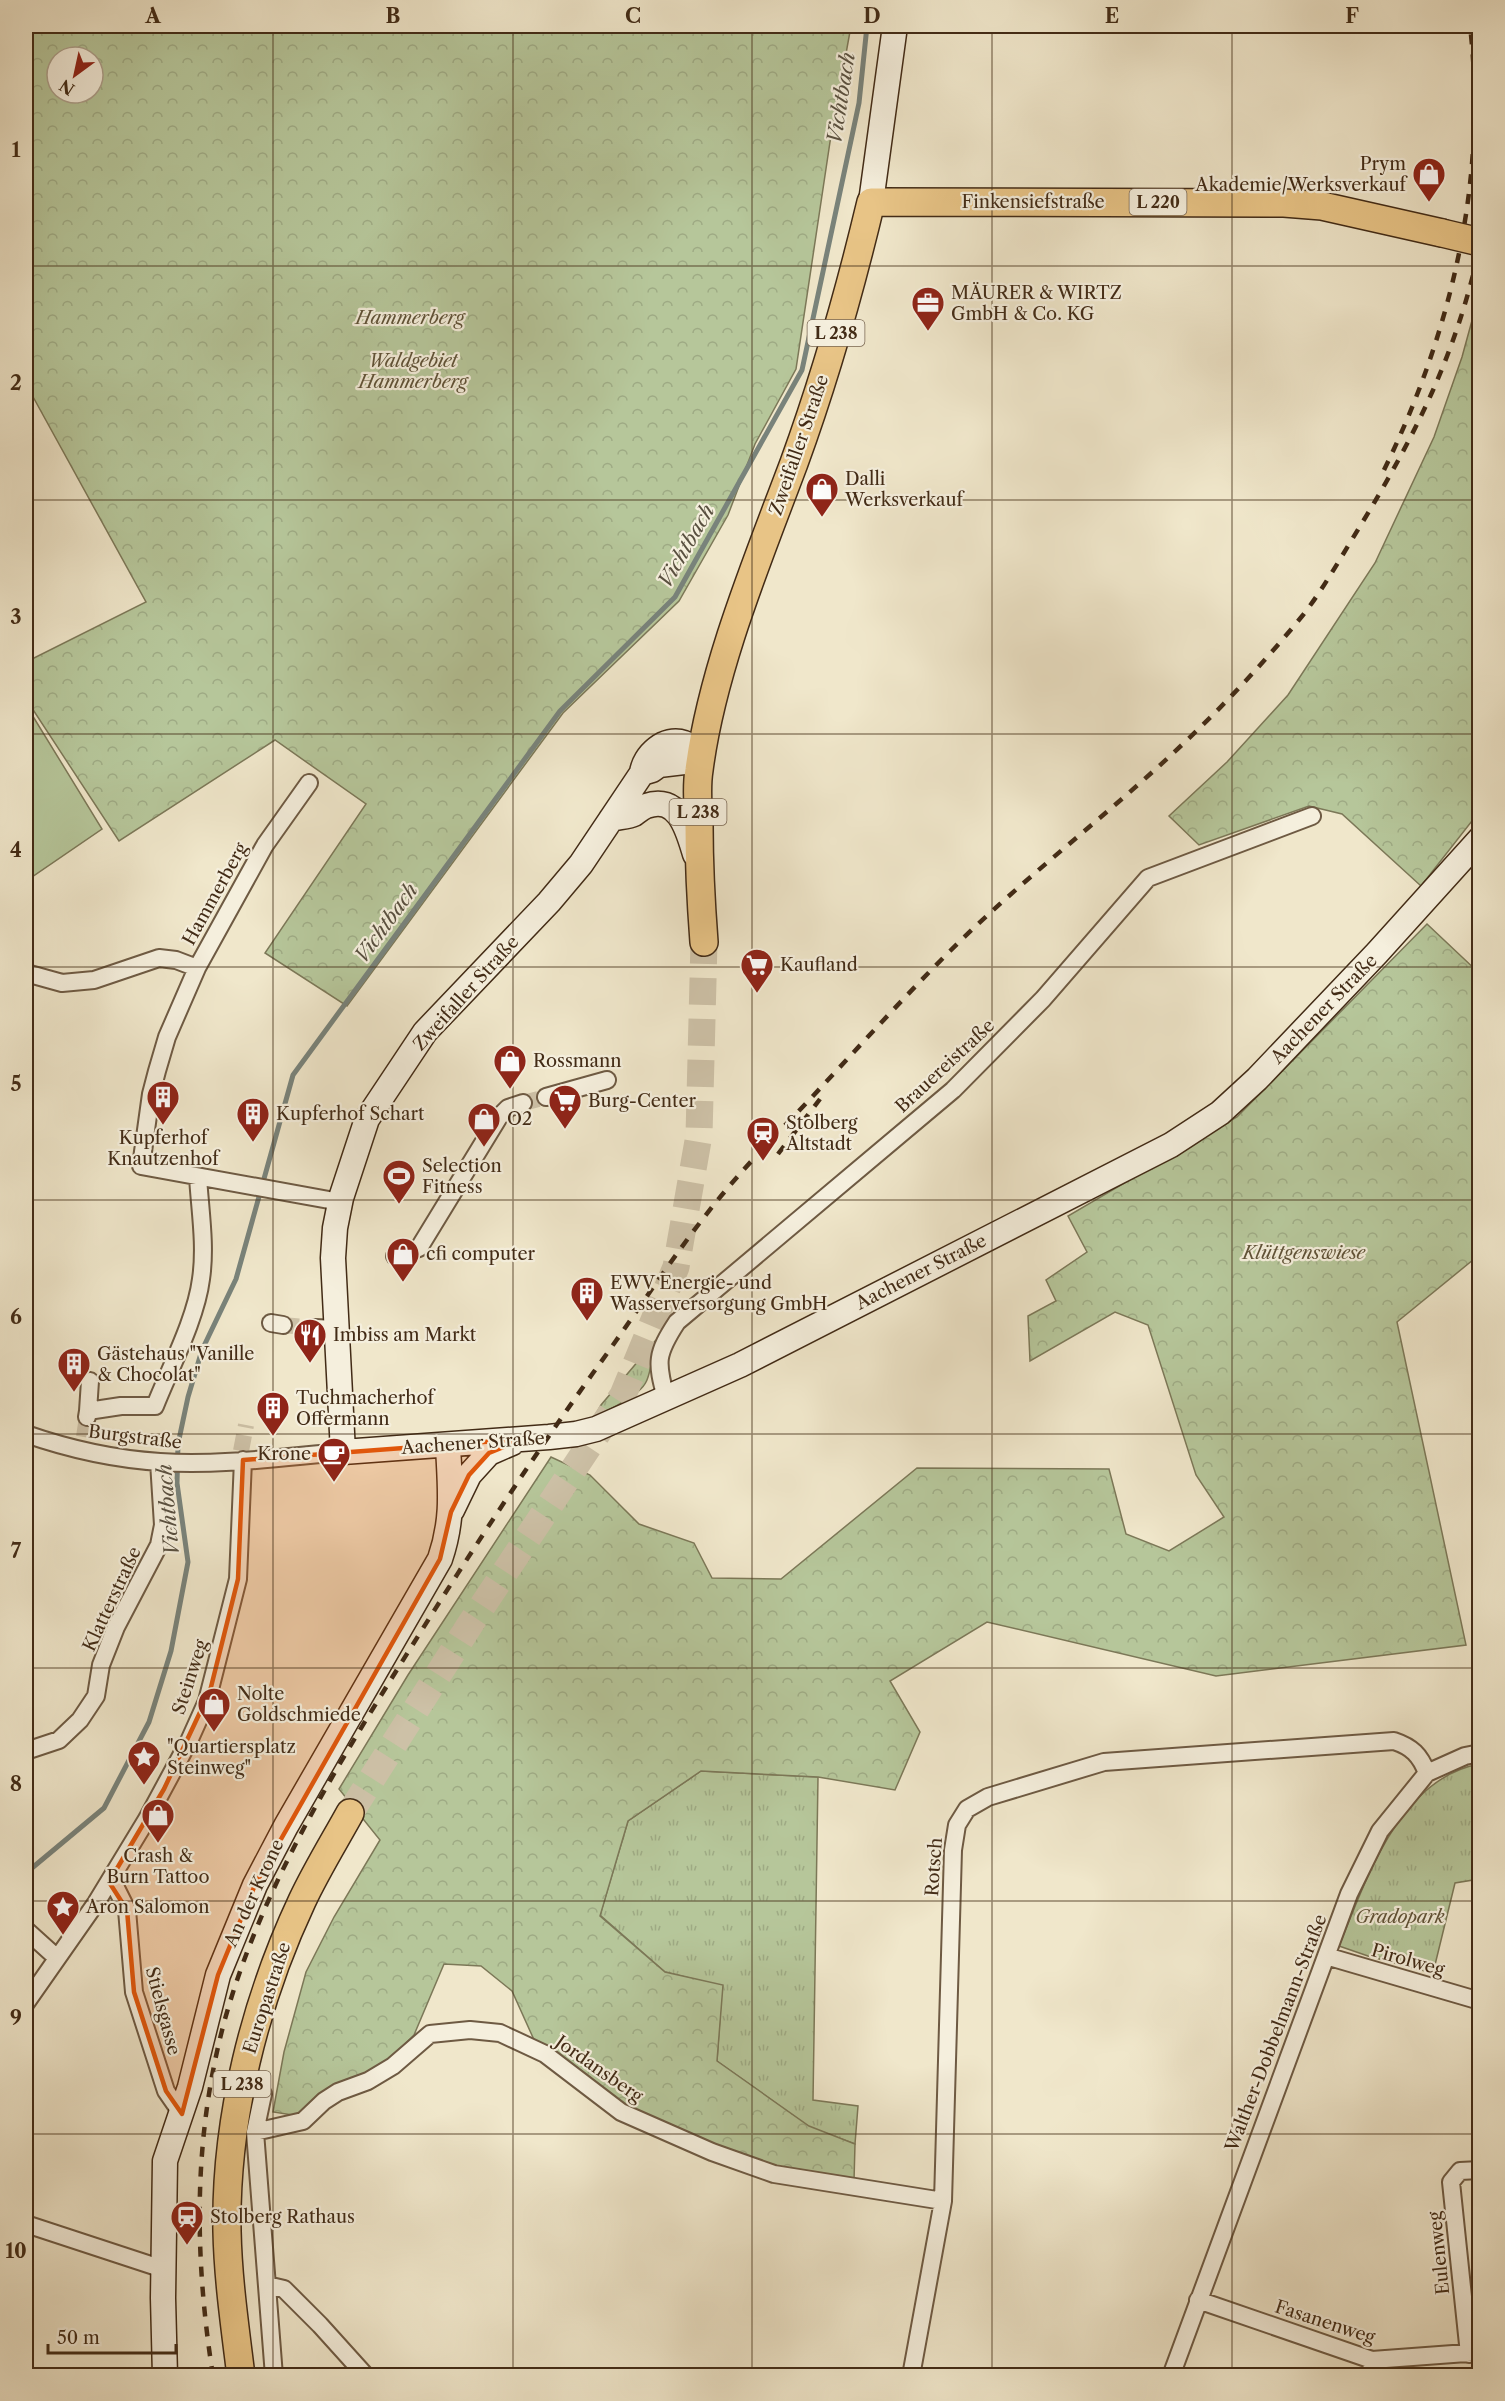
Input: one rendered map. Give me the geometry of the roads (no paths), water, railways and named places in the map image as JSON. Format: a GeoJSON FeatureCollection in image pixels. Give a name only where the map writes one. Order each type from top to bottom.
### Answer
{"type":"FeatureCollection","features":[{"type":"Feature","properties":{"kind":"main road","name":"Finkensiefstraße"},"geometry":{"type":"LineString","coordinates":[[871,202],[1284,203],[1322,206],[1479,242]]}},
{"type":"Feature","properties":{"kind":"main road","name":"Zweifaller Straße"},"geometry":{"type":"LineString","coordinates":[[701,754],[711,708],[729,646],[828,360],[858,259],[871,202]]}},
{"type":"Feature","properties":{"kind":"main road","name":"L 238"},"geometry":{"type":"LineString","coordinates":[[701,754],[698,780],[699,870],[704,942]]}},
{"type":"Feature","properties":{"kind":"main road","name":"Europastraße"},"geometry":{"type":"LineString","coordinates":[[240,2376],[227,2229],[230,2163],[243,2076],[260,2008],[279,1953],[303,1898],[350,1813]]}},
{"type":"Feature","properties":{"kind":"street","name":"Zweifaller Straße"},"geometry":{"type":"LineString","coordinates":[[871,202],[895,26]]}},
{"type":"Feature","properties":{"kind":"street","name":"Zweifaller Straße"},"geometry":{"type":"LineString","coordinates":[[343,1452],[326,1329],[334,1228],[367,1119],[425,1032],[549,902],[581,864],[642,773],[660,765],[684,762],[701,754]]}},
{"type":"Feature","properties":{"kind":"street","name":"Hammerberg"},"geometry":{"type":"LineString","coordinates":[[26,973],[62,983],[94,980],[159,958],[176,960],[197,968],[265,845],[309,783]]}},
{"type":"Feature","properties":{"kind":"street"},"geometry":{"type":"LineString","coordinates":[[611,819],[633,814],[643,807],[656,804],[678,813],[686,823],[699,870]]}},
{"type":"Feature","properties":{"kind":"street","name":"Brauereistraße"},"geometry":{"type":"LineString","coordinates":[[666,1398],[658,1368],[663,1344],[677,1322],[953,1090],[1043,999],[1148,878],[1312,816]]}},
{"type":"Feature","properties":{"kind":"street","name":"Aachener Straße"},"geometry":{"type":"LineString","coordinates":[[242,1457],[448,1446],[576,1434],[596,1429],[740,1365],[1171,1145],[1220,1113],[1257,1079],[1353,978],[1479,839]]}},
{"type":"Feature","properties":{"kind":"street"},"geometry":{"type":"LineString","coordinates":[[197,968],[167,1037],[157,1071],[151,1094],[141,1166],[340,1202]]}},
{"type":"Feature","properties":{"kind":"street"},"geometry":{"type":"LineString","coordinates":[[546,1097],[607,1080]]}},
{"type":"Feature","properties":{"kind":"street"},"geometry":{"type":"LineString","coordinates":[[395,1256],[419,1248],[499,1117],[508,1108],[524,1103]]}},
{"type":"Feature","properties":{"kind":"street"},"geometry":{"type":"LineString","coordinates":[[90,1381],[87,1414],[121,1406],[155,1406],[192,1312],[201,1280],[202,1239],[198,1177]]}},
{"type":"Feature","properties":{"kind":"street","name":"Burgstraße"},"geometry":{"type":"LineString","coordinates":[[26,1434],[165,1462],[242,1457]]}},
{"type":"Feature","properties":{"kind":"street"},"geometry":{"type":"LineString","coordinates":[[451,1512],[469,1475],[489,1453],[523,1439]]}},
{"type":"Feature","properties":{"kind":"street","name":"An der Krone"},"geometry":{"type":"LineString","coordinates":[[165,2376],[163,2269],[165,2162],[182,2114],[218,1976],[255,1885],[314,1773],[440,1559],[448,1535],[451,1512],[448,1446]]}},
{"type":"Feature","properties":{"kind":"street","name":"Steinweg"},"geometry":{"type":"LineString","coordinates":[[26,2003],[109,1882],[164,1789],[210,1691],[238,1579],[242,1457]]}},
{"type":"Feature","properties":{"kind":"street","name":"Klatterstraße"},"geometry":{"type":"LineString","coordinates":[[26,1751],[59,1740],[80,1720],[96,1696],[101,1665],[116,1627],[159,1545],[163,1525],[165,1462]]}},
{"type":"Feature","properties":{"kind":"street","name":"Rotsch"},"geometry":{"type":"LineString","coordinates":[[911,2376],[943,2200],[953,1850],[957,1825],[968,1809],[988,1797],[1014,1787],[1104,1762],[1394,1741],[1409,1746],[1421,1758],[1427,1773]]}},
{"type":"Feature","properties":{"kind":"street","name":"Walther-Dobbelmann-Straße"},"geometry":{"type":"LineString","coordinates":[[1171,2376],[1349,1894],[1380,1831],[1427,1773],[1465,1756],[1479,1753]]}},
{"type":"Feature","properties":{"kind":"street","name":"Stielsgasse"},"geometry":{"type":"LineString","coordinates":[[109,1882],[116,1888],[127,1910],[134,1992],[166,2091],[182,2114]]}},
{"type":"Feature","properties":{"kind":"street"},"geometry":{"type":"LineString","coordinates":[[26,1930],[57,1958]]}},
{"type":"Feature","properties":{"kind":"street","name":"Pirolweg"},"geometry":{"type":"LineString","coordinates":[[1326,1956],[1479,2001]]}},
{"type":"Feature","properties":{"kind":"street","name":"Jordansberg"},"geometry":{"type":"LineString","coordinates":[[255,2132],[303,2121],[324,2101],[338,2092],[393,2066],[430,2034],[470,2030],[500,2032],[545,2054],[621,2112],[712,2152],[774,2175],[943,2200]]}},
{"type":"Feature","properties":{"kind":"street"},"geometry":{"type":"LineString","coordinates":[[263,2094],[255,2132],[274,2376]]}},
{"type":"Feature","properties":{"kind":"street","name":"Eulenweg"},"geometry":{"type":"LineString","coordinates":[[1474,2353],[1451,2182],[1460,2170],[1479,2170]]}},
{"type":"Feature","properties":{"kind":"street"},"geometry":{"type":"LineString","coordinates":[[26,2224],[163,2269]]}},
{"type":"Feature","properties":{"kind":"street"},"geometry":{"type":"LineString","coordinates":[[267,2285],[284,2289],[366,2376]]}},
{"type":"Feature","properties":{"kind":"street","name":"Fasanenweg"},"geometry":{"type":"LineString","coordinates":[[1198,2300],[1371,2368],[1474,2353]]}},
{"type":"Feature","properties":{"kind":"waterway","name":"Vichtbach"},"geometry":{"type":"LineString","coordinates":[[26,1873],[104,1808],[149,1722],[171,1651],[188,1562],[177,1483],[178,1444],[188,1397],[202,1350],[236,1279],[293,1075],[560,711],[675,597],[802,370],[859,103],[867,26]]}},
{"type":"Feature","properties":{"kind":"tunnel"},"geometry":{"type":"LineString","coordinates":[[350,1813],[471,1623],[623,1395],[676,1267],[699,1135],[704,942]]}},
{"type":"Feature","properties":{"kind":"tunnel"},"geometry":{"type":"LineString","coordinates":[[523,1103],[546,1097]]}},
{"type":"Feature","properties":{"kind":"tunnel"},"geometry":{"type":"LineString","coordinates":[[283,1325],[315,1328]]}},
{"type":"Feature","properties":{"kind":"tunnel"},"geometry":{"type":"LineString","coordinates":[[84,1437],[87,1417]]}},
{"type":"Feature","properties":{"kind":"tunnel"},"geometry":{"type":"LineString","coordinates":[[241,1451],[246,1425]]}},
{"type":"Feature","properties":{"kind":"railway"},"geometry":{"type":"LineString","coordinates":[[1384,470],[1408,418],[1428,364],[1459,254],[1474,141],[1474,83],[1470,26]]}},
{"type":"Feature","properties":{"kind":"railway"},"geometry":{"type":"LineString","coordinates":[[213,2376],[202,2286],[200,2196],[202,2152],[215,2063],[225,2019],[260,1919],[306,1823],[359,1731],[524,1472],[672,1261],[721,1196],[759,1152],[950,951],[1189,739],[1240,687],[1303,615],[1380,493],[1432,393],[1459,323],[1480,246]]}},
{"type":"Feature","properties":{"kind":"railway"},"geometry":{"type":"LineString","coordinates":[[778,1154],[820,1099]]}},
{"type":"Feature","properties":{"kind":"place","name":"Prym Akademie/Werksverkauf"},"geometry":{"type":"Point","coordinates":[1429,203]}},
{"type":"Feature","properties":{"kind":"place","name":"MÄURER & WIRTZ GmbH & Co. KG"},"geometry":{"type":"Point","coordinates":[928,332]}},
{"type":"Feature","properties":{"kind":"place","name":"Dalli Werksverkauf"},"geometry":{"type":"Point","coordinates":[822,518]}},
{"type":"Feature","properties":{"kind":"place","name":"Kaufland"},"geometry":{"type":"Point","coordinates":[757,994]}},
{"type":"Feature","properties":{"kind":"place","name":"Rossmann"},"geometry":{"type":"Point","coordinates":[510,1090]}},
{"type":"Feature","properties":{"kind":"place","name":"Kupferhof Knautzenhof"},"geometry":{"type":"Point","coordinates":[163,1126]}},
{"type":"Feature","properties":{"kind":"place","name":"Burg-Center"},"geometry":{"type":"Point","coordinates":[565,1130]}},
{"type":"Feature","properties":{"kind":"place","name":"Kupferhof Schart"},"geometry":{"type":"Point","coordinates":[253,1143]}},
{"type":"Feature","properties":{"kind":"place","name":"O2"},"geometry":{"type":"Point","coordinates":[484,1148]}},
{"type":"Feature","properties":{"kind":"place","name":"Stolberg Altstadt"},"geometry":{"type":"Point","coordinates":[763,1162]}},
{"type":"Feature","properties":{"kind":"place","name":"Selection Fitness"},"geometry":{"type":"Point","coordinates":[399,1205]}},
{"type":"Feature","properties":{"kind":"place","name":"cfi computer"},"geometry":{"type":"Point","coordinates":[403,1283]}},
{"type":"Feature","properties":{"kind":"place","name":"EWV Energie- und Wasserversorgung GmbH"},"geometry":{"type":"Point","coordinates":[587,1322]}},
{"type":"Feature","properties":{"kind":"place","name":"Imbiss am Markt"},"geometry":{"type":"Point","coordinates":[310,1364]}},
{"type":"Feature","properties":{"kind":"place","name":"Gästehaus \"Vanille & Chocolat\""},"geometry":{"type":"Point","coordinates":[74,1393]}},
{"type":"Feature","properties":{"kind":"place","name":"Tuchmacherhof Offermann"},"geometry":{"type":"Point","coordinates":[273,1437]}},
{"type":"Feature","properties":{"kind":"place","name":"Krone"},"geometry":{"type":"Point","coordinates":[334,1483]}},
{"type":"Feature","properties":{"kind":"place","name":"Nolte Goldschmiede"},"geometry":{"type":"Point","coordinates":[214,1733]}},
{"type":"Feature","properties":{"kind":"place","name":"\"Quartiersplatz Steinweg\""},"geometry":{"type":"Point","coordinates":[144,1786]}},
{"type":"Feature","properties":{"kind":"place","name":"Crash & Burn Tattoo"},"geometry":{"type":"Point","coordinates":[158,1844]}},
{"type":"Feature","properties":{"kind":"place","name":"Aron Salomon"},"geometry":{"type":"Point","coordinates":[63,1936]}},
{"type":"Feature","properties":{"kind":"place","name":"Stolberg Rathaus"},"geometry":{"type":"Point","coordinates":[187,2246]}},
{"type":"Feature","properties":{"kind":"park label","name":"Waldgebiet Hammerberg"},"geometry":{"type":"Point","coordinates":[413,371]}},
{"type":"Feature","properties":{"kind":"park label","name":"Klüttgenswiese"},"geometry":{"type":"Point","coordinates":[1304,1253]}},
{"type":"Feature","properties":{"kind":"park label","name":"Gradopark"},"geometry":{"type":"Point","coordinates":[1400,1917]}}]}
